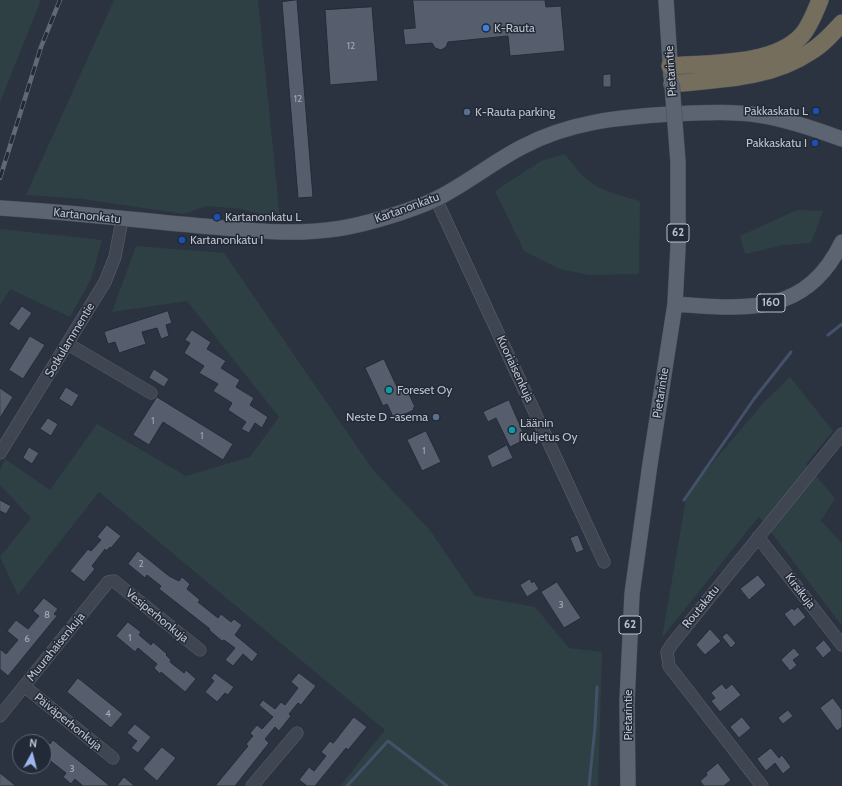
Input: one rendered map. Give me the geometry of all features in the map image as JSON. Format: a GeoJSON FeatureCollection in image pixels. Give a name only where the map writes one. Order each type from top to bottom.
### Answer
{"type":"FeatureCollection","features":[{"type":"Feature","properties":{"kind":"highway"},"geometry":{"type":"LineString","coordinates":[[670,66],[734,62],[762,56],[788,47],[802,35],[820,0]]}},
{"type":"Feature","properties":{"kind":"highway"},"geometry":{"type":"LineString","coordinates":[[672,84],[762,73],[792,62],[810,52],[842,23]]}},
{"type":"Feature","properties":{"kind":"main road","name":"Pietarintie"},"geometry":{"type":"LineString","coordinates":[[628,786],[627,702],[632,594],[649,471],[675,304],[678,247],[678,162],[666,0]]}},
{"type":"Feature","properties":{"kind":"main road","name":"Kartanonkatu"},"geometry":{"type":"LineString","coordinates":[[0,208],[75,213],[122,220],[278,232],[307,232],[338,229],[383,218],[436,199],[521,147],[543,136],[566,128],[617,118],[702,113],[738,113],[760,115],[842,139]]}},
{"type":"Feature","properties":{"kind":"main road","name":"160"},"geometry":{"type":"LineString","coordinates":[[675,304],[734,308],[760,306],[786,299],[808,286],[825,271],[842,242]]}},
{"type":"Feature","properties":{"kind":"street","name":"Kuoriaisenkuja"},"geometry":{"type":"LineString","coordinates":[[436,199],[604,562]]}},
{"type":"Feature","properties":{"kind":"street","name":"Sotkulammentie"},"geometry":{"type":"LineString","coordinates":[[0,453],[105,282],[115,257],[122,220]]}},
{"type":"Feature","properties":{"kind":"street"},"geometry":{"type":"LineString","coordinates":[[68,344],[151,393]]}},
{"type":"Feature","properties":{"kind":"street","name":"Routakatu"},"geometry":{"type":"LineString","coordinates":[[762,786],[673,671],[667,659],[667,652],[758,536],[842,434]]}},
{"type":"Feature","properties":{"kind":"street","name":"Kirsikuja"},"geometry":{"type":"LineString","coordinates":[[758,536],[842,645]]}},
{"type":"Feature","properties":{"kind":"street","name":"Vesiperhonkuja"},"geometry":{"type":"LineString","coordinates":[[114,581],[200,650]]}},
{"type":"Feature","properties":{"kind":"street","name":"Muurahaisenkuja"},"geometry":{"type":"LineString","coordinates":[[0,716],[108,582],[114,581]]}},
{"type":"Feature","properties":{"kind":"street","name":"Päiväperhonkuja"},"geometry":{"type":"LineString","coordinates":[[24,686],[113,758]]}},
{"type":"Feature","properties":{"kind":"street"},"geometry":{"type":"LineString","coordinates":[[252,786],[296,733]]}},
{"type":"Feature","properties":{"kind":"shaded area"},"geometry":{"type":"Polygon","coordinates":[[[0,0],[41,0],[0,102],[0,0]]]}},
{"type":"Feature","properties":{"kind":"shaded area"},"geometry":{"type":"Polygon","coordinates":[[[114,0],[258,0],[280,219],[242,209],[206,206],[184,214],[83,199],[26,195],[114,0]]]}},
{"type":"Feature","properties":{"kind":"shaded area"},"geometry":{"type":"Polygon","coordinates":[[[565,154],[589,181],[615,194],[640,201],[639,274],[589,275],[560,269],[524,251],[495,191],[541,161],[565,154]]]}},
{"type":"Feature","properties":{"kind":"shaded area"},"geometry":{"type":"Polygon","coordinates":[[[797,210],[823,211],[811,243],[783,245],[745,254],[740,236],[797,210]]]}},
{"type":"Feature","properties":{"kind":"shaded area"},"geometry":{"type":"Polygon","coordinates":[[[0,229],[102,240],[91,279],[70,317],[10,289],[0,306],[0,229]]]}},
{"type":"Feature","properties":{"kind":"shaded area"},"geometry":{"type":"Polygon","coordinates":[[[136,246],[224,253],[373,470],[429,529],[475,596],[535,607],[569,648],[602,652],[598,786],[340,786],[385,730],[99,492],[18,595],[0,557],[31,518],[0,485],[0,470],[5,459],[50,490],[97,424],[186,476],[250,457],[279,417],[187,301],[112,312],[136,246]]]}},
{"type":"Feature","properties":{"kind":"shaded area"},"geometry":{"type":"Polygon","coordinates":[[[790,377],[833,431],[806,464],[835,498],[821,521],[842,543],[842,626],[759,516],[662,638],[687,493],[765,401],[790,377]]]}},
{"type":"Feature","properties":{"kind":"building"},"geometry":{"type":"Polygon","coordinates":[[[297,0],[313,197],[298,198],[282,2],[297,0]]]}},
{"type":"Feature","properties":{"kind":"building","name":"K-Rauta"},"geometry":{"type":"Polygon","coordinates":[[[413,0],[545,0],[546,7],[561,6],[565,51],[510,56],[508,36],[448,42],[446,47],[441,50],[435,48],[432,43],[405,45],[403,29],[415,28],[413,0]]]}},
{"type":"Feature","properties":{"kind":"building"},"geometry":{"type":"Polygon","coordinates":[[[372,7],[378,81],[330,85],[325,10],[372,7]]]}},
{"type":"Feature","properties":{"kind":"building"},"geometry":{"type":"Polygon","coordinates":[[[611,74],[611,87],[603,87],[603,75],[611,74]]]}},
{"type":"Feature","properties":{"kind":"building"},"geometry":{"type":"Polygon","coordinates":[[[22,306],[32,313],[19,331],[9,324],[22,306]]]}},
{"type":"Feature","properties":{"kind":"building"},"geometry":{"type":"Polygon","coordinates":[[[168,311],[172,323],[166,325],[169,336],[161,339],[157,328],[142,332],[146,344],[119,353],[115,342],[108,344],[104,332],[168,311]]]}},
{"type":"Feature","properties":{"kind":"building"},"geometry":{"type":"Polygon","coordinates":[[[192,330],[211,342],[207,349],[226,361],[221,368],[240,380],[236,387],[254,398],[250,405],[268,417],[262,428],[255,423],[249,433],[241,429],[246,422],[228,410],[232,403],[213,391],[218,384],[199,373],[204,366],[184,353],[190,343],[185,340],[192,330]]]}},
{"type":"Feature","properties":{"kind":"building"},"geometry":{"type":"Polygon","coordinates":[[[30,336],[45,345],[23,379],[9,370],[30,336]]]}},
{"type":"Feature","properties":{"kind":"building","name":"Foreset Oy"},"geometry":{"type":"Polygon","coordinates":[[[384,359],[397,387],[402,385],[406,393],[408,392],[415,407],[413,408],[414,410],[394,419],[387,404],[383,406],[365,368],[384,359]]]}},
{"type":"Feature","properties":{"kind":"building"},"geometry":{"type":"Polygon","coordinates":[[[154,369],[169,379],[164,387],[149,378],[154,369]]]}},
{"type":"Feature","properties":{"kind":"building"},"geometry":{"type":"Polygon","coordinates":[[[66,387],[79,395],[72,407],[59,399],[66,387]]]}},
{"type":"Feature","properties":{"kind":"building"},"geometry":{"type":"Polygon","coordinates":[[[0,388],[13,397],[0,418],[0,388]]]}},
{"type":"Feature","properties":{"kind":"building"},"geometry":{"type":"Polygon","coordinates":[[[157,397],[233,444],[223,460],[163,422],[149,445],[133,435],[157,397]]]}},
{"type":"Feature","properties":{"kind":"building","name":"Läänin Kuljetus Oy"},"geometry":{"type":"Polygon","coordinates":[[[509,400],[526,439],[510,447],[496,418],[488,422],[483,412],[509,400]]]}},
{"type":"Feature","properties":{"kind":"building"},"geometry":{"type":"Polygon","coordinates":[[[48,418],[58,424],[51,436],[40,429],[48,418]]]}},
{"type":"Feature","properties":{"kind":"building"},"geometry":{"type":"Polygon","coordinates":[[[426,431],[441,462],[422,471],[407,440],[426,431]]]}},
{"type":"Feature","properties":{"kind":"building"},"geometry":{"type":"Polygon","coordinates":[[[507,445],[513,458],[492,468],[487,456],[507,445]]]}},
{"type":"Feature","properties":{"kind":"building"},"geometry":{"type":"Polygon","coordinates":[[[29,447],[39,453],[32,464],[23,458],[29,447]]]}},
{"type":"Feature","properties":{"kind":"building"},"geometry":{"type":"Polygon","coordinates":[[[0,500],[11,506],[6,514],[0,511],[0,500]]]}},
{"type":"Feature","properties":{"kind":"building"},"geometry":{"type":"Polygon","coordinates":[[[107,525],[121,536],[111,548],[110,547],[106,551],[105,549],[92,566],[95,569],[84,582],[70,571],[88,549],[91,551],[101,540],[97,537],[107,525]]]}},
{"type":"Feature","properties":{"kind":"building"},"geometry":{"type":"Polygon","coordinates":[[[578,535],[584,550],[576,553],[570,538],[578,535]]]}},
{"type":"Feature","properties":{"kind":"building"},"geometry":{"type":"Polygon","coordinates":[[[138,551],[169,576],[179,581],[182,577],[190,584],[187,589],[200,600],[198,602],[218,618],[221,614],[231,622],[234,619],[242,625],[235,635],[258,654],[252,662],[243,654],[233,666],[225,660],[235,648],[224,640],[222,641],[209,630],[210,629],[159,589],[161,586],[147,575],[145,578],[128,564],[138,551]]]}},
{"type":"Feature","properties":{"kind":"building"},"geometry":{"type":"Polygon","coordinates":[[[758,575],[766,585],[749,600],[740,589],[758,575]]]}},
{"type":"Feature","properties":{"kind":"building"},"geometry":{"type":"Polygon","coordinates":[[[530,579],[532,583],[534,581],[539,589],[527,597],[520,585],[530,579]]]}},
{"type":"Feature","properties":{"kind":"building"},"geometry":{"type":"Polygon","coordinates":[[[557,582],[581,618],[564,628],[541,592],[557,582]]]}},
{"type":"Feature","properties":{"kind":"building"},"geometry":{"type":"Polygon","coordinates":[[[44,598],[58,609],[54,614],[57,616],[8,676],[0,669],[0,649],[6,654],[18,640],[7,631],[16,620],[28,629],[39,616],[33,611],[44,598]]]}},
{"type":"Feature","properties":{"kind":"building"},"geometry":{"type":"Polygon","coordinates":[[[798,607],[806,617],[794,627],[784,614],[792,608],[794,610],[798,607]]]}},
{"type":"Feature","properties":{"kind":"building"},"geometry":{"type":"Polygon","coordinates":[[[128,622],[141,632],[139,635],[151,645],[153,642],[167,654],[166,655],[171,660],[170,662],[184,673],[186,670],[196,679],[185,692],[161,672],[160,674],[154,668],[157,664],[138,648],[135,652],[116,636],[128,622]]]}},
{"type":"Feature","properties":{"kind":"building"},"geometry":{"type":"Polygon","coordinates":[[[710,629],[721,641],[705,655],[696,645],[710,629]]]}},
{"type":"Feature","properties":{"kind":"building"},"geometry":{"type":"Polygon","coordinates":[[[727,633],[736,643],[731,648],[722,637],[727,633]]]}},
{"type":"Feature","properties":{"kind":"building"},"geometry":{"type":"Polygon","coordinates":[[[824,640],[832,650],[823,658],[815,648],[824,640]]]}},
{"type":"Feature","properties":{"kind":"building"},"geometry":{"type":"Polygon","coordinates":[[[794,648],[800,655],[793,660],[797,665],[790,671],[781,660],[794,648]]]}},
{"type":"Feature","properties":{"kind":"building"},"geometry":{"type":"Polygon","coordinates":[[[215,673],[234,687],[228,695],[225,693],[217,702],[205,692],[214,681],[211,678],[215,673]]]}},
{"type":"Feature","properties":{"kind":"building"},"geometry":{"type":"Polygon","coordinates":[[[299,673],[316,686],[301,705],[298,703],[289,714],[291,716],[279,731],[275,727],[265,739],[269,743],[235,786],[215,786],[248,746],[246,744],[253,736],[250,733],[257,725],[262,729],[273,717],[259,705],[263,700],[275,709],[281,702],[285,705],[298,688],[291,682],[299,673]]]}},
{"type":"Feature","properties":{"kind":"building"},"geometry":{"type":"Polygon","coordinates":[[[78,678],[123,714],[111,728],[67,692],[78,678]]]}},
{"type":"Feature","properties":{"kind":"building"},"geometry":{"type":"Polygon","coordinates":[[[722,684],[726,689],[732,684],[741,695],[720,712],[711,701],[715,698],[711,693],[722,684]]]}},
{"type":"Feature","properties":{"kind":"building"},"geometry":{"type":"Polygon","coordinates":[[[833,698],[842,710],[842,727],[837,731],[820,708],[833,698]]]}},
{"type":"Feature","properties":{"kind":"building"},"geometry":{"type":"Polygon","coordinates":[[[788,710],[793,716],[783,724],[778,718],[788,710]]]}},
{"type":"Feature","properties":{"kind":"building"},"geometry":{"type":"Polygon","coordinates":[[[354,717],[367,727],[348,750],[346,748],[315,786],[307,786],[299,780],[309,767],[314,771],[326,756],[321,752],[330,741],[333,743],[354,717]]]}},
{"type":"Feature","properties":{"kind":"building"},"geometry":{"type":"Polygon","coordinates":[[[742,717],[751,728],[739,738],[730,727],[742,717]]]}},
{"type":"Feature","properties":{"kind":"building"},"geometry":{"type":"Polygon","coordinates":[[[135,724],[151,737],[138,753],[131,748],[137,741],[127,733],[135,724]]]}},
{"type":"Feature","properties":{"kind":"building"},"geometry":{"type":"Polygon","coordinates":[[[53,740],[110,786],[83,786],[75,779],[71,784],[63,777],[66,773],[52,762],[53,740]]]}},
{"type":"Feature","properties":{"kind":"building"},"geometry":{"type":"Polygon","coordinates":[[[162,747],[176,758],[157,781],[143,769],[162,747]]]}},
{"type":"Feature","properties":{"kind":"building"},"geometry":{"type":"Polygon","coordinates":[[[771,748],[779,758],[782,755],[791,767],[783,774],[775,763],[766,771],[757,759],[771,748]]]}},
{"type":"Feature","properties":{"kind":"building"},"geometry":{"type":"Polygon","coordinates":[[[718,763],[731,780],[724,786],[704,786],[700,781],[707,775],[706,773],[718,763]]]}},
{"type":"Feature","properties":{"kind":"building"},"geometry":{"type":"Polygon","coordinates":[[[0,773],[16,786],[0,786],[0,773]]]}},
{"type":"Feature","properties":{"kind":"building"},"geometry":{"type":"Polygon","coordinates":[[[124,777],[135,786],[117,786],[124,777]]]}},
{"type":"Feature","properties":{"kind":"waterway"},"geometry":{"type":"LineString","coordinates":[[828,335],[842,324]]}},
{"type":"Feature","properties":{"kind":"waterway"},"geometry":{"type":"LineString","coordinates":[[684,500],[754,399],[791,352]]}},
{"type":"Feature","properties":{"kind":"waterway"},"geometry":{"type":"LineString","coordinates":[[589,786],[595,727],[597,687]]}},
{"type":"Feature","properties":{"kind":"waterway"},"geometry":{"type":"LineString","coordinates":[[347,786],[388,741],[447,786]]}},
{"type":"Feature","properties":{"kind":"railway"},"geometry":{"type":"LineString","coordinates":[[0,178],[41,47],[60,0]]}},
{"type":"Feature","properties":{"kind":"place","name":"K-Rauta"},"geometry":{"type":"Point","coordinates":[486,28]}},
{"type":"Feature","properties":{"kind":"place","name":"Pakkaskatu L"},"geometry":{"type":"Point","coordinates":[816,111]}},
{"type":"Feature","properties":{"kind":"place","name":"K-Rauta parking"},"geometry":{"type":"Point","coordinates":[467,112]}},
{"type":"Feature","properties":{"kind":"place","name":"Pakkaskatu I"},"geometry":{"type":"Point","coordinates":[815,143]}},
{"type":"Feature","properties":{"kind":"place","name":"Kartanonkatu L"},"geometry":{"type":"Point","coordinates":[217,217]}},
{"type":"Feature","properties":{"kind":"place","name":"Kartanonkatu I"},"geometry":{"type":"Point","coordinates":[182,240]}},
{"type":"Feature","properties":{"kind":"place","name":"Foreset Oy"},"geometry":{"type":"Point","coordinates":[389,390]}},
{"type":"Feature","properties":{"kind":"place","name":"Neste D -asema"},"geometry":{"type":"Point","coordinates":[436,417]}},
{"type":"Feature","properties":{"kind":"place","name":"Läänin Kuljetus Oy"},"geometry":{"type":"Point","coordinates":[512,430]}}]}
